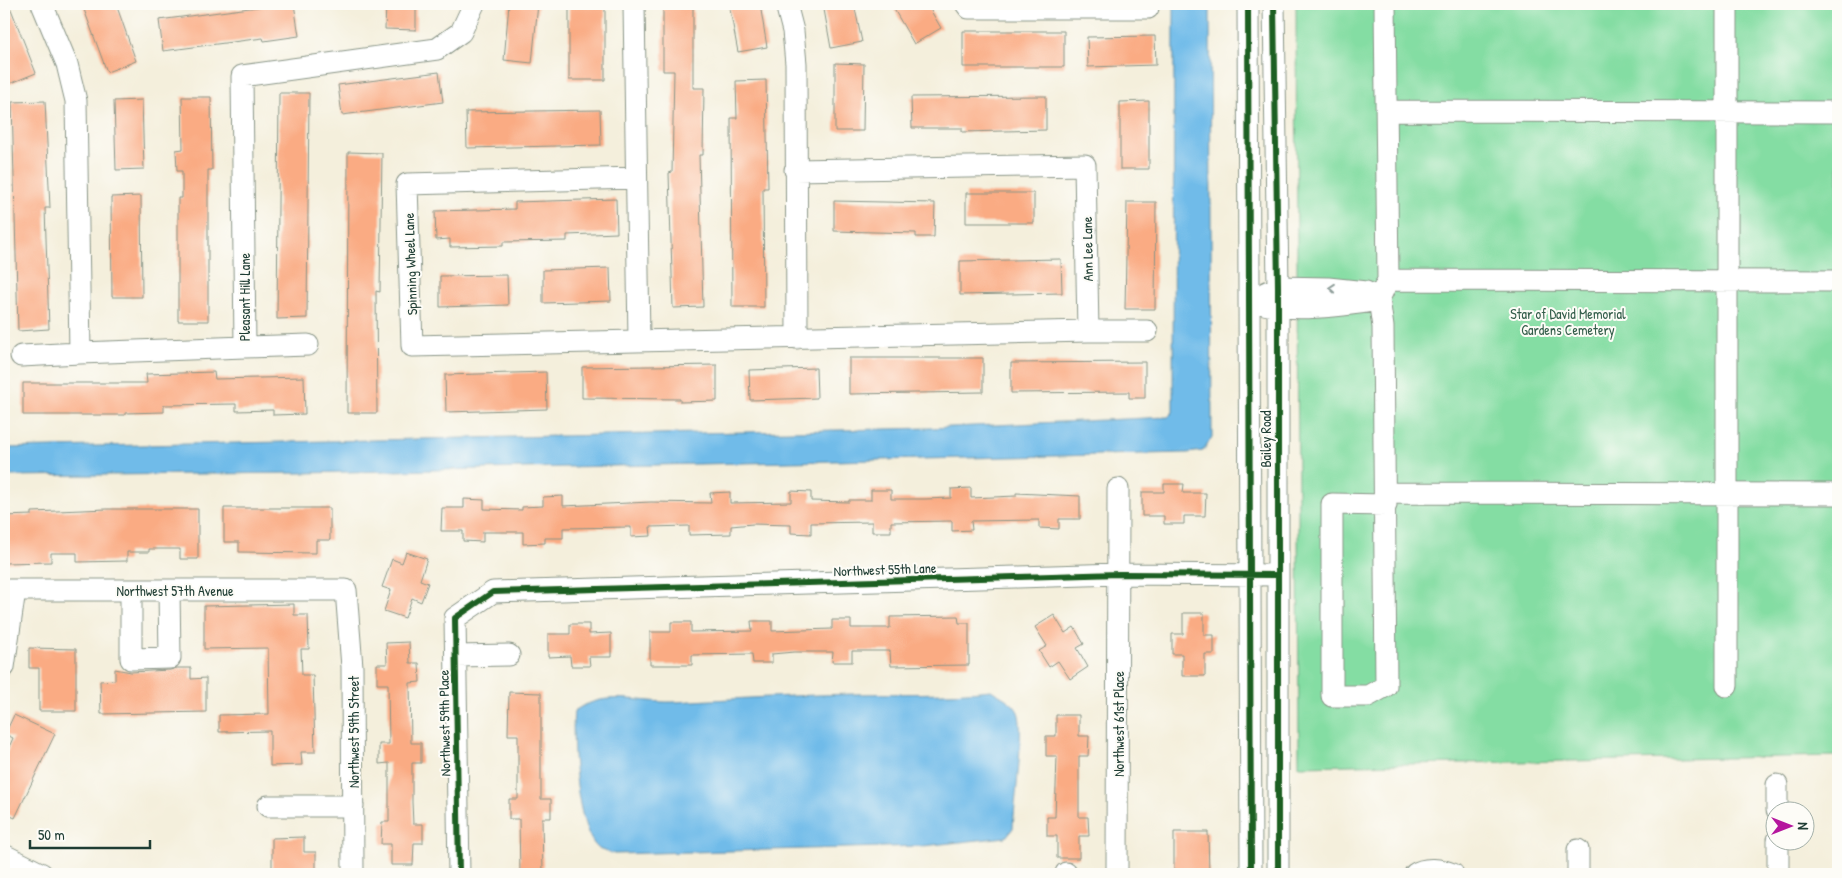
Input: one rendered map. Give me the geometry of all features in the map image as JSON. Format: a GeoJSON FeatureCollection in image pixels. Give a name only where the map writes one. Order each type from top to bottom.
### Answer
{"type":"FeatureCollection","features":[{"type":"Feature","properties":{"kind":"street"},"geometry":{"type":"LineString","coordinates":[[42,4],[67,64],[76,101],[80,353]]}},
{"type":"Feature","properties":{"kind":"street","name":"Pleasant Hill Lane"},"geometry":{"type":"LineString","coordinates":[[21,356],[245,347],[242,76],[437,49],[461,32],[474,4]]}},
{"type":"Feature","properties":{"kind":"street"},"geometry":{"type":"LineString","coordinates":[[634,4],[639,340]]}},
{"type":"Feature","properties":{"kind":"street"},"geometry":{"type":"LineString","coordinates":[[786,4],[793,31],[796,64],[797,338],[1147,331]]}},
{"type":"Feature","properties":{"kind":"street"},"geometry":{"type":"LineString","coordinates":[[966,4],[969,8],[1084,6],[1148,8]]}},
{"type":"Feature","properties":{"kind":"street","name":"Bailey Road"},"geometry":{"type":"LineString","coordinates":[[1248,4],[1251,874]]}},
{"type":"Feature","properties":{"kind":"street","name":"Bailey Road"},"geometry":{"type":"LineString","coordinates":[[1274,4],[1278,287],[1278,874]]}},
{"type":"Feature","properties":{"kind":"street"},"geometry":{"type":"LineString","coordinates":[[1385,4],[1387,111],[1384,290],[1386,499],[1386,686],[1368,696],[1332,696],[1332,504],[1386,499],[1838,494]]}},
{"type":"Feature","properties":{"kind":"street"},"geometry":{"type":"LineString","coordinates":[[1726,4],[1728,112],[1727,686]]}},
{"type":"Feature","properties":{"kind":"street"},"geometry":{"type":"LineString","coordinates":[[1387,111],[1838,112]]}},
{"type":"Feature","properties":{"kind":"street","name":"Ann Lee Lane"},"geometry":{"type":"LineString","coordinates":[[795,170],[1085,165],[1088,331]]}},
{"type":"Feature","properties":{"kind":"street","name":"Spinning Wheel Lane"},"geometry":{"type":"LineString","coordinates":[[636,178],[407,184],[412,346],[797,338]]}},
{"type":"Feature","properties":{"kind":"street"},"geometry":{"type":"LineString","coordinates":[[1249,300],[1278,287],[1328,288],[1366,292],[1728,281],[1838,281]]}},
{"type":"Feature","properties":{"kind":"street"},"geometry":{"type":"LineString","coordinates":[[1249,300],[1278,308],[1356,304],[1384,290]]}},
{"type":"Feature","properties":{"kind":"street"},"geometry":{"type":"LineString","coordinates":[[245,347],[308,346]]}},
{"type":"Feature","properties":{"kind":"street","name":"Northwest 61st Place"},"geometry":{"type":"LineString","coordinates":[[1117,874],[1118,489]]}},
{"type":"Feature","properties":{"kind":"street","name":"Northwest 55th Lane"},"geometry":{"type":"LineString","coordinates":[[493,592],[1119,574],[1278,575]]}},
{"type":"Feature","properties":{"kind":"street"},"geometry":{"type":"LineString","coordinates":[[4,667],[9,590]]}},
{"type":"Feature","properties":{"kind":"street","name":"Northwest 57th Avenue"},"geometry":{"type":"LineString","coordinates":[[9,590],[346,590]]}},
{"type":"Feature","properties":{"kind":"street"},"geometry":{"type":"LineString","coordinates":[[132,590],[131,659],[170,658],[169,590]]}},
{"type":"Feature","properties":{"kind":"street","name":"Northwest 59th Street"},"geometry":{"type":"LineString","coordinates":[[346,590],[352,667],[353,874]]}},
{"type":"Feature","properties":{"kind":"street","name":"Northwest 59th Place"},"geometry":{"type":"LineString","coordinates":[[459,874],[455,618],[493,592]]}},
{"type":"Feature","properties":{"kind":"street"},"geometry":{"type":"LineString","coordinates":[[456,656],[510,655]]}},
{"type":"Feature","properties":{"kind":"street"},"geometry":{"type":"LineString","coordinates":[[1777,785],[1777,800]]}},
{"type":"Feature","properties":{"kind":"street"},"geometry":{"type":"LineString","coordinates":[[268,806],[353,806]]}},
{"type":"Feature","properties":{"kind":"street"},"geometry":{"type":"LineString","coordinates":[[1578,850],[1578,874]]}},
{"type":"Feature","properties":{"kind":"street"},"geometry":{"type":"LineString","coordinates":[[1778,850],[1778,874]]}},
{"type":"Feature","properties":{"kind":"street"},"geometry":{"type":"LineString","coordinates":[[4,855],[42,874]]}},
{"type":"Feature","properties":{"kind":"street"},"geometry":{"type":"LineString","coordinates":[[1415,874],[1428,870],[1444,871],[1453,874]]}},
{"type":"Feature","properties":{"kind":"green space","name":"Star of David Memorial Gardens Cemetery"},"geometry":{"type":"Polygon","coordinates":[[[1296,4],[1838,4],[1838,756],[1299,766],[1296,4]]]}},
{"type":"Feature","properties":{"kind":"water"},"geometry":{"type":"Polygon","coordinates":[[[1174,4],[1210,4],[1212,437],[1203,451],[1187,453],[303,473],[4,476],[4,448],[930,428],[1168,417],[1173,412],[1174,4]]]}},
{"type":"Feature","properties":{"kind":"water"},"geometry":{"type":"Polygon","coordinates":[[[991,690],[1016,708],[1020,721],[1020,750],[1013,828],[1006,837],[923,846],[614,854],[599,849],[591,839],[585,824],[577,784],[573,742],[574,711],[599,700],[623,699],[673,702],[809,695],[940,693],[991,690]]]}},
{"type":"Feature","properties":{"kind":"building"},"geometry":{"type":"Polygon","coordinates":[[[4,4],[9,4],[36,73],[4,86],[4,4]]]}},
{"type":"Feature","properties":{"kind":"building"},"geometry":{"type":"Polygon","coordinates":[[[82,4],[116,4],[136,61],[107,72],[82,4]]]}},
{"type":"Feature","properties":{"kind":"building"},"geometry":{"type":"Polygon","coordinates":[[[280,4],[294,4],[299,36],[264,41],[263,38],[163,51],[159,20],[280,4]]]}},
{"type":"Feature","properties":{"kind":"building"},"geometry":{"type":"Polygon","coordinates":[[[386,4],[416,4],[416,30],[385,29],[386,4]]]}},
{"type":"Feature","properties":{"kind":"building"},"geometry":{"type":"Polygon","coordinates":[[[509,4],[538,4],[532,63],[504,60],[509,4]]]}},
{"type":"Feature","properties":{"kind":"building"},"geometry":{"type":"Polygon","coordinates":[[[569,4],[605,4],[605,80],[569,80],[569,4]]]}},
{"type":"Feature","properties":{"kind":"building"},"geometry":{"type":"Polygon","coordinates":[[[663,4],[693,4],[693,88],[704,88],[703,155],[699,155],[703,307],[673,308],[669,173],[672,172],[674,71],[663,71],[663,4]]]}},
{"type":"Feature","properties":{"kind":"building"},"geometry":{"type":"Polygon","coordinates":[[[729,4],[760,4],[767,47],[738,52],[729,4]]]}},
{"type":"Feature","properties":{"kind":"building"},"geometry":{"type":"Polygon","coordinates":[[[823,4],[854,4],[862,42],[831,48],[823,4]]]}},
{"type":"Feature","properties":{"kind":"building"},"geometry":{"type":"Polygon","coordinates":[[[891,4],[927,4],[941,28],[914,44],[891,4]]]}},
{"type":"Feature","properties":{"kind":"building"},"geometry":{"type":"Polygon","coordinates":[[[963,31],[1064,31],[1064,67],[963,67],[963,31]]]}},
{"type":"Feature","properties":{"kind":"building"},"geometry":{"type":"Polygon","coordinates":[[[1155,36],[1156,65],[1088,67],[1087,37],[1155,36]]]}},
{"type":"Feature","properties":{"kind":"building"},"geometry":{"type":"Polygon","coordinates":[[[835,63],[864,64],[863,131],[835,131],[835,63]]]}},
{"type":"Feature","properties":{"kind":"building"},"geometry":{"type":"Polygon","coordinates":[[[439,72],[443,102],[342,115],[338,85],[439,72]]]}},
{"type":"Feature","properties":{"kind":"building"},"geometry":{"type":"Polygon","coordinates":[[[766,80],[768,188],[763,188],[764,307],[732,307],[731,118],[737,118],[736,81],[766,80]]]}},
{"type":"Feature","properties":{"kind":"building"},"geometry":{"type":"Polygon","coordinates":[[[279,93],[309,93],[307,318],[277,319],[279,93]]]}},
{"type":"Feature","properties":{"kind":"building"},"geometry":{"type":"Polygon","coordinates":[[[1046,96],[1046,130],[962,132],[962,128],[912,128],[911,97],[1046,96]]]}},
{"type":"Feature","properties":{"kind":"building"},"geometry":{"type":"Polygon","coordinates":[[[182,97],[211,97],[212,170],[208,170],[208,321],[178,321],[178,198],[182,198],[182,171],[177,171],[176,150],[183,149],[182,97]]]}},
{"type":"Feature","properties":{"kind":"building"},"geometry":{"type":"Polygon","coordinates":[[[142,100],[144,169],[116,170],[114,101],[142,100]]]}},
{"type":"Feature","properties":{"kind":"building"},"geometry":{"type":"Polygon","coordinates":[[[45,101],[50,208],[45,208],[49,329],[18,331],[12,102],[45,101]]]}},
{"type":"Feature","properties":{"kind":"building"},"geometry":{"type":"Polygon","coordinates":[[[1149,101],[1149,169],[1120,169],[1120,102],[1149,101]]]}},
{"type":"Feature","properties":{"kind":"building"},"geometry":{"type":"Polygon","coordinates":[[[600,110],[601,145],[467,148],[466,112],[600,110]]]}},
{"type":"Feature","properties":{"kind":"building"},"geometry":{"type":"Polygon","coordinates":[[[348,152],[382,153],[380,292],[376,291],[377,413],[347,413],[348,152]]]}},
{"type":"Feature","properties":{"kind":"building"},"geometry":{"type":"Polygon","coordinates":[[[966,193],[1034,193],[1034,223],[966,223],[966,193]]]}},
{"type":"Feature","properties":{"kind":"building"},"geometry":{"type":"Polygon","coordinates":[[[141,196],[142,297],[112,297],[111,197],[141,196]]]}},
{"type":"Feature","properties":{"kind":"building"},"geometry":{"type":"Polygon","coordinates":[[[616,199],[617,233],[567,235],[567,241],[503,242],[503,246],[450,247],[450,239],[436,240],[435,211],[515,209],[515,202],[616,199]]]}},
{"type":"Feature","properties":{"kind":"building"},"geometry":{"type":"Polygon","coordinates":[[[834,201],[935,203],[934,237],[916,237],[916,233],[834,231],[834,201]]]}},
{"type":"Feature","properties":{"kind":"building"},"geometry":{"type":"Polygon","coordinates":[[[1127,202],[1156,202],[1155,309],[1125,309],[1127,202]]]}},
{"type":"Feature","properties":{"kind":"building"},"geometry":{"type":"Polygon","coordinates":[[[1061,259],[1062,293],[960,295],[960,261],[1061,259]]]}},
{"type":"Feature","properties":{"kind":"building"},"geometry":{"type":"Polygon","coordinates":[[[610,268],[611,301],[543,303],[543,270],[610,268]]]}},
{"type":"Feature","properties":{"kind":"building"},"geometry":{"type":"Polygon","coordinates":[[[507,275],[508,305],[440,307],[440,276],[507,275]]]}},
{"type":"Feature","properties":{"kind":"building"},"geometry":{"type":"Polygon","coordinates":[[[849,358],[983,358],[983,392],[849,394],[849,358]]]}},
{"type":"Feature","properties":{"kind":"building"},"geometry":{"type":"Polygon","coordinates":[[[1145,362],[1145,398],[1129,398],[1129,392],[1011,393],[1011,363],[1145,362]]]}},
{"type":"Feature","properties":{"kind":"building"},"geometry":{"type":"Polygon","coordinates":[[[717,365],[717,401],[680,402],[680,399],[582,398],[582,367],[717,365]]]}},
{"type":"Feature","properties":{"kind":"building"},"geometry":{"type":"Polygon","coordinates":[[[816,368],[817,398],[750,400],[749,370],[816,368]]]}},
{"type":"Feature","properties":{"kind":"building"},"geometry":{"type":"Polygon","coordinates":[[[214,372],[215,379],[304,377],[305,414],[273,415],[273,410],[236,411],[236,404],[164,405],[164,412],[125,413],[125,415],[23,415],[23,383],[147,383],[146,374],[214,372]]]}},
{"type":"Feature","properties":{"kind":"building"},"geometry":{"type":"Polygon","coordinates":[[[546,372],[547,409],[446,412],[445,375],[546,372]]]}},
{"type":"Feature","properties":{"kind":"building"},"geometry":{"type":"Polygon","coordinates":[[[1164,484],[1184,484],[1183,493],[1206,493],[1205,516],[1184,516],[1184,524],[1164,524],[1164,516],[1142,516],[1142,492],[1164,492],[1164,484]]]}},
{"type":"Feature","properties":{"kind":"building"},"geometry":{"type":"Polygon","coordinates":[[[971,488],[971,498],[1016,496],[1016,493],[1080,496],[1080,519],[1059,519],[1059,529],[1039,528],[1039,520],[971,521],[972,530],[952,531],[952,521],[891,522],[891,532],[872,532],[872,522],[811,523],[811,534],[791,533],[791,525],[753,524],[731,526],[731,534],[689,535],[689,526],[650,527],[651,536],[631,537],[631,527],[563,528],[563,538],[545,538],[545,543],[523,544],[523,532],[483,532],[483,542],[463,541],[463,531],[441,531],[442,508],[464,508],[464,499],[484,500],[484,509],[522,510],[522,507],[543,506],[543,497],[563,496],[563,506],[651,502],[711,503],[710,493],[730,492],[730,503],[791,502],[791,491],[811,492],[811,501],[849,502],[849,500],[871,500],[871,490],[891,490],[891,499],[925,499],[951,498],[951,489],[971,488]]]}},
{"type":"Feature","properties":{"kind":"building"},"geometry":{"type":"Polygon","coordinates":[[[224,508],[330,508],[330,540],[316,540],[316,553],[239,552],[239,542],[224,542],[224,508]]]}},
{"type":"Feature","properties":{"kind":"building"},"geometry":{"type":"Polygon","coordinates":[[[107,509],[198,509],[198,559],[180,559],[180,549],[149,549],[149,552],[127,552],[127,561],[77,562],[77,553],[51,553],[51,562],[4,563],[4,516],[32,515],[32,512],[107,509]]]}},
{"type":"Feature","properties":{"kind":"building"},"geometry":{"type":"Polygon","coordinates":[[[406,552],[427,559],[420,580],[428,583],[421,602],[412,598],[405,618],[384,611],[391,590],[382,587],[392,559],[402,563],[406,552]]]}},
{"type":"Feature","properties":{"kind":"building"},"geometry":{"type":"Polygon","coordinates":[[[294,604],[294,615],[308,615],[309,649],[301,649],[302,675],[313,675],[315,752],[301,752],[302,765],[270,766],[270,731],[219,732],[219,715],[269,714],[268,648],[204,649],[204,606],[294,604]]]}},
{"type":"Feature","properties":{"kind":"building"},"geometry":{"type":"Polygon","coordinates":[[[1183,613],[1204,613],[1204,635],[1214,635],[1214,654],[1205,654],[1205,676],[1182,676],[1182,654],[1172,654],[1172,634],[1183,634],[1183,613]]]}},
{"type":"Feature","properties":{"kind":"building"},"geometry":{"type":"Polygon","coordinates":[[[1054,615],[1065,633],[1074,627],[1084,644],[1077,648],[1088,667],[1070,679],[1058,661],[1049,667],[1039,651],[1047,646],[1035,627],[1054,615]]]}},
{"type":"Feature","properties":{"kind":"building"},"geometry":{"type":"Polygon","coordinates":[[[958,616],[959,623],[969,623],[969,665],[891,666],[890,651],[852,651],[852,662],[832,662],[833,652],[794,652],[772,654],[772,663],[753,663],[752,654],[692,655],[692,665],[650,665],[650,632],[671,632],[671,622],[691,622],[691,632],[752,631],[751,621],[772,621],[772,631],[832,629],[832,620],[851,620],[851,628],[890,628],[890,617],[958,616]]]}},
{"type":"Feature","properties":{"kind":"building"},"geometry":{"type":"Polygon","coordinates":[[[570,624],[589,624],[589,634],[611,633],[611,657],[589,657],[590,666],[571,666],[570,656],[548,657],[548,634],[570,634],[570,624]]]}},
{"type":"Feature","properties":{"kind":"building"},"geometry":{"type":"Polygon","coordinates":[[[409,642],[410,663],[419,663],[420,682],[410,683],[411,743],[421,743],[421,763],[412,763],[413,824],[423,824],[423,843],[414,843],[413,865],[391,865],[391,844],[381,844],[382,822],[389,822],[389,763],[379,764],[379,744],[389,744],[388,684],[377,684],[377,664],[387,664],[386,643],[409,642]]]}},
{"type":"Feature","properties":{"kind":"building"},"geometry":{"type":"Polygon","coordinates":[[[29,648],[76,649],[76,711],[39,711],[39,668],[29,668],[29,648]]]}},
{"type":"Feature","properties":{"kind":"building"},"geometry":{"type":"Polygon","coordinates":[[[191,668],[191,679],[206,678],[206,712],[101,714],[100,681],[115,680],[115,669],[131,672],[191,668]]]}},
{"type":"Feature","properties":{"kind":"building"},"geometry":{"type":"Polygon","coordinates":[[[509,692],[541,693],[541,799],[551,799],[551,818],[542,818],[543,874],[520,874],[519,819],[509,819],[509,799],[518,799],[518,735],[508,735],[509,692]]]}},
{"type":"Feature","properties":{"kind":"building"},"geometry":{"type":"Polygon","coordinates":[[[14,715],[55,734],[15,818],[4,813],[4,759],[13,738],[5,734],[14,715]]]}},
{"type":"Feature","properties":{"kind":"building"},"geometry":{"type":"Polygon","coordinates":[[[1056,715],[1079,715],[1079,736],[1089,736],[1088,756],[1079,756],[1079,817],[1088,817],[1089,836],[1079,836],[1079,858],[1057,858],[1057,836],[1047,836],[1047,817],[1055,817],[1057,756],[1046,756],[1046,736],[1056,736],[1056,715]]]}},
{"type":"Feature","properties":{"kind":"building"},"geometry":{"type":"Polygon","coordinates":[[[1174,832],[1208,832],[1209,874],[1174,874],[1174,832]]]}},
{"type":"Feature","properties":{"kind":"building"},"geometry":{"type":"Polygon","coordinates":[[[304,837],[304,852],[316,852],[316,874],[272,874],[272,838],[304,837]]]}},
{"type":"Feature","properties":{"kind":"cycle path"},"geometry":{"type":"LineString","coordinates":[[1248,4],[1251,874]]}},
{"type":"Feature","properties":{"kind":"cycle path"},"geometry":{"type":"LineString","coordinates":[[1274,4],[1278,287],[1278,874]]}},
{"type":"Feature","properties":{"kind":"cycle path"},"geometry":{"type":"LineString","coordinates":[[459,874],[455,618],[493,592],[1119,574],[1278,575]]}}]}
